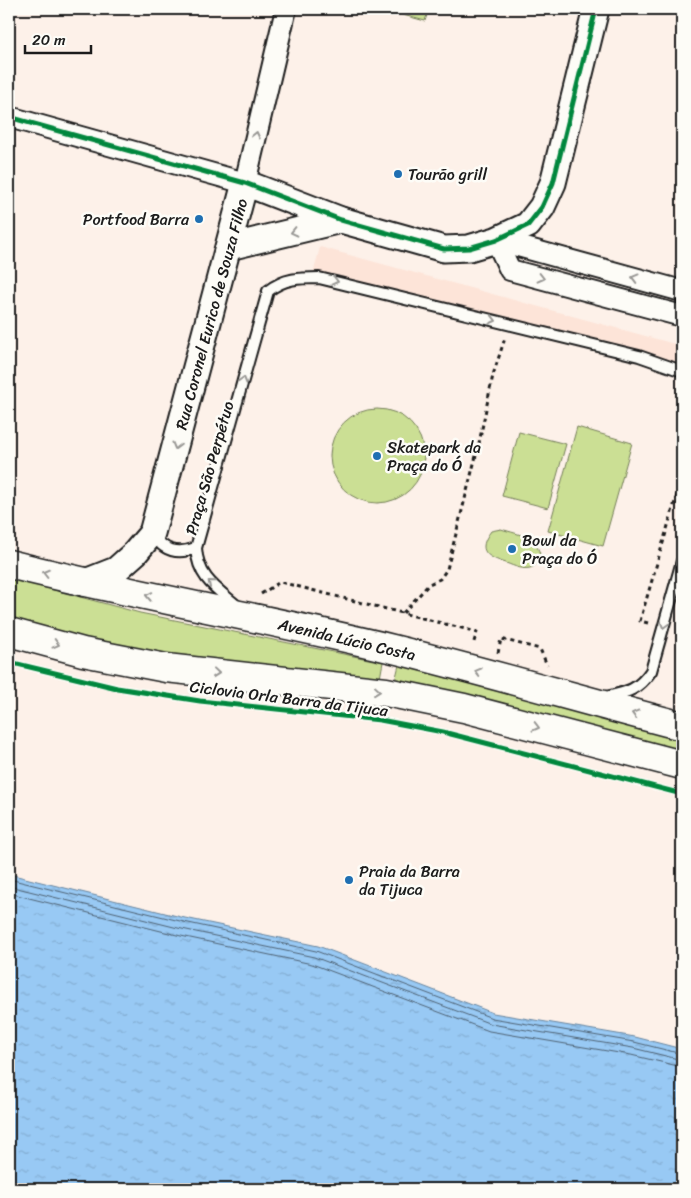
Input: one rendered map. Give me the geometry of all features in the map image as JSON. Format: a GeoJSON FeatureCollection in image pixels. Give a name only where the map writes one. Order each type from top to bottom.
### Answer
{"type":"FeatureCollection","features":[{"type":"Feature","properties":{"kind":"main road","name":"Avenida Lúcio Costa"},"geometry":{"type":"LineString","coordinates":[[9,564],[83,582],[250,603],[395,649],[682,726]]}},
{"type":"Feature","properties":{"kind":"main road"},"geometry":{"type":"LineString","coordinates":[[9,632],[84,652],[166,668],[386,692],[464,708],[682,764]]}},
{"type":"Feature","properties":{"kind":"street","name":"Rua Coronel Eurico de Souza Filho"},"geometry":{"type":"LineString","coordinates":[[83,582],[116,570],[135,554],[152,533],[229,247],[286,9]]}},
{"type":"Feature","properties":{"kind":"street"},"geometry":{"type":"LineString","coordinates":[[9,116],[245,183],[341,220],[444,249],[469,248],[496,240],[528,225],[542,207],[553,183],[596,9]]}},
{"type":"Feature","properties":{"kind":"street"},"geometry":{"type":"LineString","coordinates":[[229,247],[341,220]]}},
{"type":"Feature","properties":{"kind":"street"},"geometry":{"type":"LineString","coordinates":[[496,240],[682,291]]}},
{"type":"Feature","properties":{"kind":"street"},"geometry":{"type":"LineString","coordinates":[[496,240],[510,270],[682,316]]}},
{"type":"Feature","properties":{"kind":"lane","name":"Praça São Perpétuo"},"geometry":{"type":"LineString","coordinates":[[250,603],[203,576],[196,562],[196,548],[268,291],[288,279],[319,278],[638,356],[682,371]]}},
{"type":"Feature","properties":{"kind":"lane"},"geometry":{"type":"LineString","coordinates":[[152,533],[158,542],[176,552],[186,552],[196,548]]}},
{"type":"Feature","properties":{"kind":"lane"},"geometry":{"type":"LineString","coordinates":[[588,701],[627,692],[642,684],[651,671],[682,561]]}},
{"type":"Feature","properties":{"kind":"path"},"geometry":{"type":"LineString","coordinates":[[403,613],[429,584],[440,579],[447,570],[478,448],[493,375],[506,334]]}},
{"type":"Feature","properties":{"kind":"path"},"geometry":{"type":"LineString","coordinates":[[655,625],[640,621],[682,478]]}},
{"type":"Feature","properties":{"kind":"path"},"geometry":{"type":"LineString","coordinates":[[250,603],[280,582],[477,632],[473,648],[481,650]]}},
{"type":"Feature","properties":{"kind":"path"},"geometry":{"type":"LineString","coordinates":[[490,652],[498,655],[501,639],[540,649],[549,668]]}},
{"type":"Feature","properties":{"kind":"shaded area"},"geometry":{"type":"Polygon","coordinates":[[[320,247],[682,346],[682,375],[670,368],[311,282],[320,247]]]}},
{"type":"Feature","properties":{"kind":"green space"},"geometry":{"type":"Polygon","coordinates":[[[381,9],[429,9],[425,21],[381,9]]]}},
{"type":"Feature","properties":{"kind":"green space","name":"Skatepark da Praça do Ó"},"geometry":{"type":"Polygon","coordinates":[[[377,409],[395,413],[410,423],[420,438],[424,456],[420,474],[410,489],[395,499],[377,503],[359,499],[344,489],[334,474],[330,456],[334,438],[344,423],[359,413],[377,409]]]}},
{"type":"Feature","properties":{"kind":"green space"},"geometry":{"type":"Polygon","coordinates":[[[577,427],[632,443],[603,546],[548,531],[577,427]]]}},
{"type":"Feature","properties":{"kind":"green space"},"geometry":{"type":"Polygon","coordinates":[[[519,432],[566,444],[548,508],[502,496],[519,432]]]}},
{"type":"Feature","properties":{"kind":"green space","name":"Bowl da Praça do Ó"},"geometry":{"type":"Polygon","coordinates":[[[501,529],[521,535],[536,545],[541,558],[533,567],[519,568],[489,556],[484,548],[484,544],[491,531],[501,529]]]}},
{"type":"Feature","properties":{"kind":"green space"},"geometry":{"type":"Polygon","coordinates":[[[9,578],[140,613],[383,662],[380,678],[202,660],[98,642],[9,619],[9,578]]]}},
{"type":"Feature","properties":{"kind":"green space"},"geometry":{"type":"Polygon","coordinates":[[[399,665],[682,740],[682,752],[395,681],[399,665]]]}},
{"type":"Feature","properties":{"kind":"water"},"geometry":{"type":"Polygon","coordinates":[[[9,874],[185,918],[318,946],[493,1013],[635,1037],[682,1049],[682,1189],[9,1189],[9,874]]]}},
{"type":"Feature","properties":{"kind":"cycle path"},"geometry":{"type":"LineString","coordinates":[[9,117],[245,183],[341,220],[444,249],[469,248],[496,240],[528,225],[542,207],[553,183],[596,9]]}},
{"type":"Feature","properties":{"kind":"cycle path","name":"Ciclovia Orla Barra da Tijuca"},"geometry":{"type":"LineString","coordinates":[[9,662],[117,688],[200,701],[380,720],[443,732],[682,794]]}},
{"type":"Feature","properties":{"kind":"place","name":"Tourão grill"},"geometry":{"type":"Point","coordinates":[398,174]}},
{"type":"Feature","properties":{"kind":"place","name":"Portfood Barra"},"geometry":{"type":"Point","coordinates":[199,219]}},
{"type":"Feature","properties":{"kind":"place","name":"Skatepark da Praça do Ó"},"geometry":{"type":"Point","coordinates":[377,456]}},
{"type":"Feature","properties":{"kind":"place","name":"Bowl da Praça do Ó"},"geometry":{"type":"Point","coordinates":[512,549]}},
{"type":"Feature","properties":{"kind":"place","name":"Praia da Barra da Tijuca"},"geometry":{"type":"Point","coordinates":[349,880]}}]}
